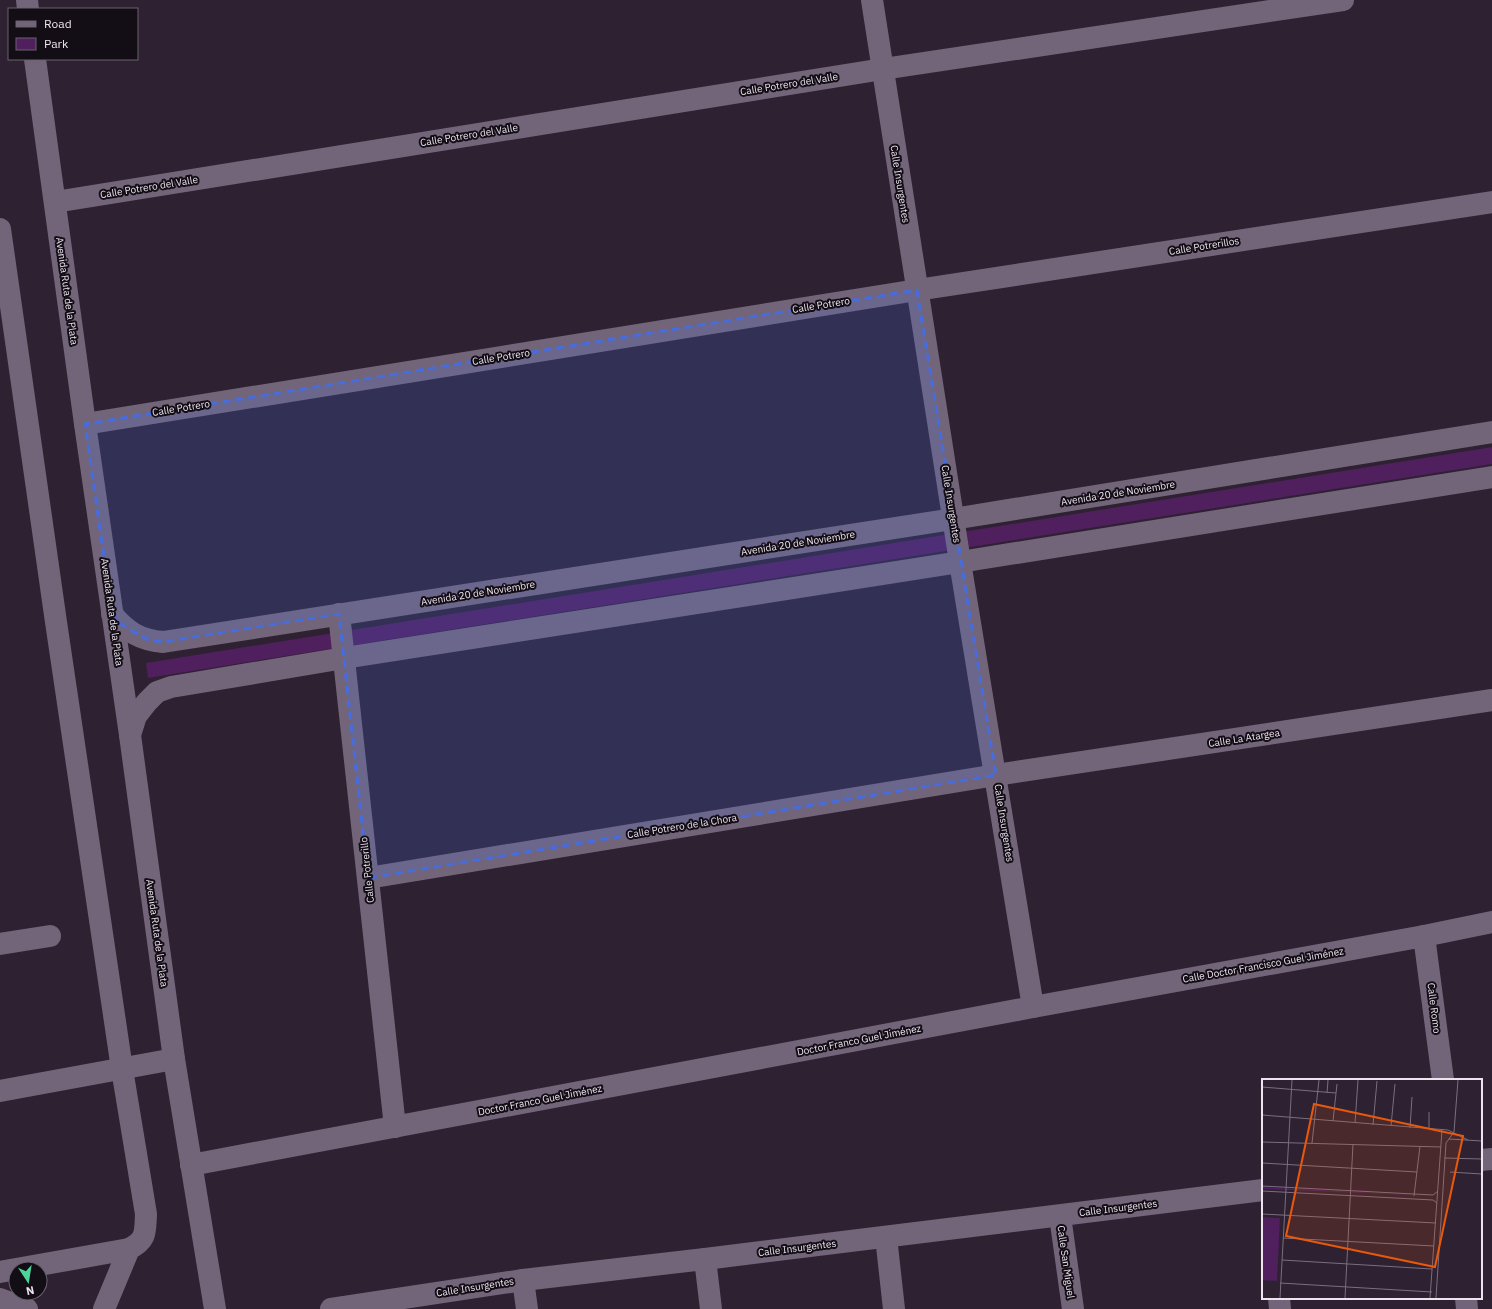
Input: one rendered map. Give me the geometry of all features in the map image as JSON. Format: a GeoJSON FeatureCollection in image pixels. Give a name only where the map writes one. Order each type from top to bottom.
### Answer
{"type":"FeatureCollection","features":[{"type":"Feature","properties":{"kind":"street","name":"Calle Insurgentes"},"geometry":{"type":"LineString","coordinates":[[872,0],[953,519],[1033,1007]]}},
{"type":"Feature","properties":{"kind":"street","name":"Calle Potrero del Valle"},"geometry":{"type":"LineString","coordinates":[[55,202],[883,69],[1343,0]]}},
{"type":"Feature","properties":{"kind":"street","name":"Avenida Ruta de la Plata"},"geometry":{"type":"LineString","coordinates":[[35,60],[174,1059],[191,1165]]}},
{"type":"Feature","properties":{"kind":"street","name":"Calle Potrerillos"},"geometry":{"type":"LineString","coordinates":[[917,290],[1492,202]]}},
{"type":"Feature","properties":{"kind":"street"},"geometry":{"type":"LineString","coordinates":[[0,229],[122,1069],[146,1214],[145,1236],[139,1244],[129,1249],[0,1272]]}},
{"type":"Feature","properties":{"kind":"street","name":"Calle Potrero"},"geometry":{"type":"LineString","coordinates":[[85,424],[917,290]]}},
{"type":"Feature","properties":{"kind":"street","name":"Avenida 20 de Noviembre"},"geometry":{"type":"LineString","coordinates":[[112,614],[122,625],[135,634],[148,640],[163,642],[953,519],[1492,432]]}},
{"type":"Feature","properties":{"kind":"street"},"geometry":{"type":"LineString","coordinates":[[130,735],[136,716],[157,692],[171,687],[344,658],[1492,477]]}},
{"type":"Feature","properties":{"kind":"street","name":"Calle Potrerillo"},"geometry":{"type":"LineString","coordinates":[[339,614],[395,1127]]}},
{"type":"Feature","properties":{"kind":"street","name":"Calle La Atargea"},"geometry":{"type":"LineString","coordinates":[[996,775],[1492,700]]}},
{"type":"Feature","properties":{"kind":"street","name":"Calle Potrero de la Chora"},"geometry":{"type":"LineString","coordinates":[[368,878],[996,775]]}},
{"type":"Feature","properties":{"kind":"street","name":"Calle Doctor Francisco Guel Jiménez"},"geometry":{"type":"LineString","coordinates":[[1033,1007],[1424,936],[1492,922]]}},
{"type":"Feature","properties":{"kind":"street"},"geometry":{"type":"LineString","coordinates":[[0,944],[50,936]]}},
{"type":"Feature","properties":{"kind":"street","name":"Calle Romo"},"geometry":{"type":"LineString","coordinates":[[1424,936],[1443,1079]]}},
{"type":"Feature","properties":{"kind":"street","name":"Doctor Franco Guel Jiménez"},"geometry":{"type":"LineString","coordinates":[[191,1165],[1033,1007]]}},
{"type":"Feature","properties":{"kind":"street"},"geometry":{"type":"LineString","coordinates":[[0,1091],[174,1059]]}},
{"type":"Feature","properties":{"kind":"street"},"geometry":{"type":"LineString","coordinates":[[1482,1160],[1492,1159]]}},
{"type":"Feature","properties":{"kind":"street"},"geometry":{"type":"LineString","coordinates":[[191,1165],[215,1309]]}},
{"type":"Feature","properties":{"kind":"street","name":"Calle Insurgentes"},"geometry":{"type":"LineString","coordinates":[[339,1308],[523,1280],[1060,1216],[1262,1190]]}},
{"type":"Feature","properties":{"kind":"street","name":"Calle San Miguel"},"geometry":{"type":"LineString","coordinates":[[1060,1216],[1073,1309]]}},
{"type":"Feature","properties":{"kind":"street"},"geometry":{"type":"LineString","coordinates":[[886,1237],[894,1309]]}},
{"type":"Feature","properties":{"kind":"street"},"geometry":{"type":"LineString","coordinates":[[104,1309],[129,1249]]}},
{"type":"Feature","properties":{"kind":"street"},"geometry":{"type":"LineString","coordinates":[[705,1259],[711,1309]]}},
{"type":"Feature","properties":{"kind":"street"},"geometry":{"type":"LineString","coordinates":[[523,1280],[527,1309]]}},
{"type":"Feature","properties":{"kind":"street"},"geometry":{"type":"LineString","coordinates":[[0,1299],[27,1309]]}},
{"type":"Feature","properties":{"kind":"street"},"geometry":{"type":"LineString","coordinates":[[1279,1299],[1280,1309]]}},
{"type":"Feature","properties":{"kind":"street"},"geometry":{"type":"LineString","coordinates":[[1466,1299],[1467,1309]]}},
{"type":"Feature","properties":{"kind":"highlighted area"},"geometry":{"type":"Polygon","coordinates":[[[917,290],[996,775],[368,878],[339,614],[163,642],[148,640],[122,625],[112,614],[85,424],[917,290]]]}},
{"type":"Feature","properties":{"kind":"green space"},"geometry":{"type":"Polygon","coordinates":[[[1492,447],[1492,464],[148,678],[146,663],[1492,447]]]}}]}
